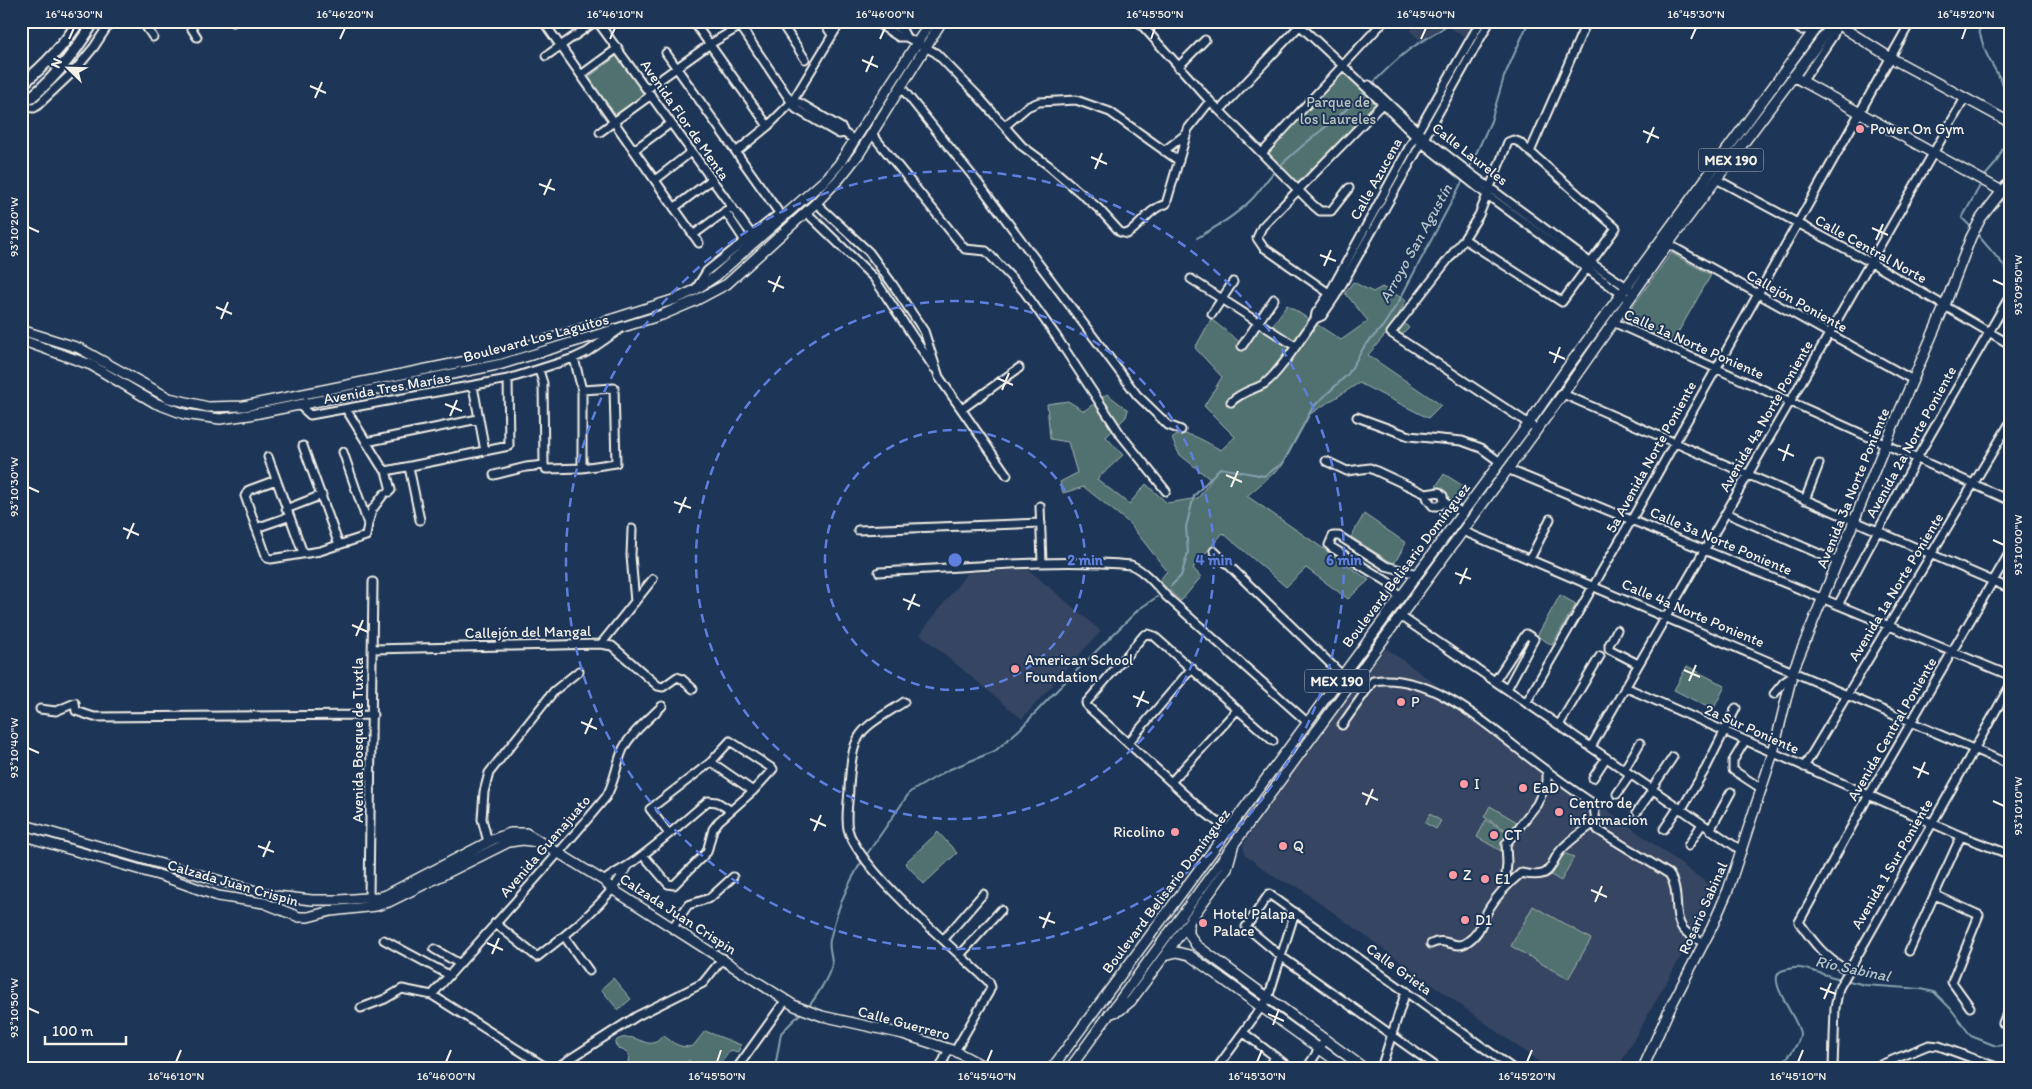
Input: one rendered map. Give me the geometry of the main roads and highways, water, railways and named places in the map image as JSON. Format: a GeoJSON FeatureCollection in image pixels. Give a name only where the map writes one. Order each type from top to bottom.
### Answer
{"type":"FeatureCollection","features":[{"type":"Feature","properties":{"kind":"highway"},"geometry":{"type":"LineString","coordinates":[[21,85],[70,37],[79,21]]}},
{"type":"Feature","properties":{"kind":"highway"},"geometry":{"type":"LineString","coordinates":[[21,106],[48,82],[78,49],[94,21]]}},
{"type":"Feature","properties":{"kind":"main road","name":"Boulevard Los Laguitos"},"geometry":{"type":"LineString","coordinates":[[21,330],[79,348],[169,398],[208,407],[244,406],[501,354],[654,307],[695,290],[716,276],[826,179],[855,140],[931,21]]}},
{"type":"Feature","properties":{"kind":"main road","name":"Boulevard Los Laguitos"},"geometry":{"type":"LineString","coordinates":[[21,340],[91,364],[155,403],[184,414],[220,419],[502,364],[622,328],[678,308],[726,284],[816,203],[840,178],[859,154],[942,21]]}},
{"type":"Feature","properties":{"kind":"main road","name":"MEX 190"},"geometry":{"type":"LineString","coordinates":[[1628,293],[1821,21]]}},
{"type":"Feature","properties":{"kind":"main road","name":"MEX 190"},"geometry":{"type":"LineString","coordinates":[[1628,293],[1668,244],[1834,22]]}},
{"type":"Feature","properties":{"kind":"main road"},"geometry":{"type":"LineString","coordinates":[[1815,30],[1834,22],[1892,58],[2011,123]]}},
{"type":"Feature","properties":{"kind":"main road"},"geometry":{"type":"LineString","coordinates":[[1794,76],[2011,196]]}},
{"type":"Feature","properties":{"kind":"main road","name":"Avenida 3a Norte Poniente"},"geometry":{"type":"LineString","coordinates":[[1773,753],[1792,674],[1854,521],[1945,305],[1971,237],[1981,218],[2002,191]]}},
{"type":"Feature","properties":{"kind":"main road","name":"Boulevard Belisario Domínguez"},"geometry":{"type":"LineString","coordinates":[[1070,1068],[1234,840],[1563,394],[1613,322],[1628,293]]}},
{"type":"Feature","properties":{"kind":"main road","name":"Boulevard Belisario Domínguez"},"geometry":{"type":"LineString","coordinates":[[1052,1068],[1529,422],[1628,293]]}},
{"type":"Feature","properties":{"kind":"main road"},"geometry":{"type":"LineString","coordinates":[[367,381],[368,391]]}},
{"type":"Feature","properties":{"kind":"main road","name":"Rosario Sabinal"},"geometry":{"type":"LineString","coordinates":[[1643,1068],[1724,898],[1742,851],[1773,753]]}},
{"type":"Feature","properties":{"kind":"main road","name":"Calzada Juan Crispin"},"geometry":{"type":"LineString","coordinates":[[21,824],[256,891],[276,896],[312,900],[369,898],[386,894],[488,842],[510,833],[526,833],[604,881],[612,889],[723,958],[795,1006]]}},
{"type":"Feature","properties":{"kind":"main road"},"geometry":{"type":"LineString","coordinates":[[1231,827],[1242,830]]}},
{"type":"Feature","properties":{"kind":"main road","name":"Calzada Juan Crispin"},"geometry":{"type":"LineString","coordinates":[[21,835],[165,877],[218,896],[254,900],[297,916],[308,917],[331,911],[376,906],[389,902],[509,842],[534,841],[546,845]]}},
{"type":"Feature","properties":{"kind":"main road"},"geometry":{"type":"LineString","coordinates":[[1109,1014],[1120,1010],[1131,1001],[1189,922],[1227,869],[1234,840]]}},
{"type":"Feature","properties":{"kind":"main road"},"geometry":{"type":"LineString","coordinates":[[297,916],[296,907],[300,899]]}},
{"type":"Feature","properties":{"kind":"main road"},"geometry":{"type":"LineString","coordinates":[[308,917],[314,910],[312,900]]}},
{"type":"Feature","properties":{"kind":"main road"},"geometry":{"type":"LineString","coordinates":[[1189,922],[1189,934],[1196,945],[1364,1068]]}},
{"type":"Feature","properties":{"kind":"main road"},"geometry":{"type":"LineString","coordinates":[[1165,955],[1177,952],[1189,955],[1346,1068]]}},
{"type":"Feature","properties":{"kind":"main road","name":"Calle Guerrero"},"geometry":{"type":"LineString","coordinates":[[795,1006],[861,1026],[903,1034],[952,1050],[987,1068]]}},
{"type":"Feature","properties":{"kind":"waterway"},"geometry":{"type":"LineString","coordinates":[[1372,84],[1407,51],[1452,21]]}},
{"type":"Feature","properties":{"kind":"waterway","name":"Arroyo San Agustín"},"geometry":{"type":"LineString","coordinates":[[1469,169],[1491,121],[1504,77],[1529,21]]}},
{"type":"Feature","properties":{"kind":"waterway","name":"Río Sabinal"},"geometry":{"type":"LineString","coordinates":[[1976,21],[1987,55],[2007,93],[2010,109],[2009,119]]}},
{"type":"Feature","properties":{"kind":"waterway"},"geometry":{"type":"LineString","coordinates":[[1279,167],[1366,91]]}},
{"type":"Feature","properties":{"kind":"waterway","name":"Río Sabinal"},"geometry":{"type":"LineString","coordinates":[[1984,177],[1996,163],[2006,142],[2008,124]]}},
{"type":"Feature","properties":{"kind":"waterway"},"geometry":{"type":"LineString","coordinates":[[1197,238],[1245,206],[1276,170]]}},
{"type":"Feature","properties":{"kind":"waterway","name":"Arroyo San Agustín"},"geometry":{"type":"LineString","coordinates":[[1171,586],[1181,576],[1188,553],[1186,527],[1194,496],[1220,468],[1264,476],[1283,463],[1313,407],[1348,374],[1364,347],[1383,326],[1399,301],[1463,180]]}},
{"type":"Feature","properties":{"kind":"waterway","name":"Río Sabinal"},"geometry":{"type":"LineString","coordinates":[[1972,228],[1962,218],[1981,184]]}},
{"type":"Feature","properties":{"kind":"waterway","name":"Río Sabinal"},"geometry":{"type":"LineString","coordinates":[[1977,234],[2011,274]]}},
{"type":"Feature","properties":{"kind":"waterway","name":"Arroyo San Agustín"},"geometry":{"type":"LineString","coordinates":[[865,857],[910,792],[948,770],[995,751],[1020,729],[1139,609],[1157,597]]}},
{"type":"Feature","properties":{"kind":"waterway","name":"Arroyo San Agustín"},"geometry":{"type":"LineString","coordinates":[[808,1007],[831,968],[830,943],[836,918],[851,880],[862,861]]}},
{"type":"Feature","properties":{"kind":"waterway","name":"Río Sabinal"},"geometry":{"type":"LineString","coordinates":[[1776,1068],[1795,1048],[1800,1034],[1779,989],[1778,974],[1784,970],[1798,968],[1841,979]]}},
{"type":"Feature","properties":{"kind":"waterway","name":"Río Sabinal"},"geometry":{"type":"LineString","coordinates":[[1845,980],[1865,985],[1921,989],[1934,992],[1951,1009],[1971,1036],[1996,1046],[2011,1044]]}},
{"type":"Feature","properties":{"kind":"waterway","name":"Arroyo San Agustín"},"geometry":{"type":"LineString","coordinates":[[775,1068],[781,1033],[802,1012]]}},
{"type":"Feature","properties":{"kind":"place","name":"Power On Gym"},"geometry":{"type":"Point","coordinates":[1860,129]}},
{"type":"Feature","properties":{"kind":"place","name":"American School Foundation"},"geometry":{"type":"Point","coordinates":[1015,669]}},
{"type":"Feature","properties":{"kind":"place","name":"P"},"geometry":{"type":"Point","coordinates":[1401,702]}},
{"type":"Feature","properties":{"kind":"place","name":"I"},"geometry":{"type":"Point","coordinates":[1464,784]}},
{"type":"Feature","properties":{"kind":"place","name":"EaD"},"geometry":{"type":"Point","coordinates":[1523,788]}},
{"type":"Feature","properties":{"kind":"place","name":"Centro de informacion"},"geometry":{"type":"Point","coordinates":[1559,812]}},
{"type":"Feature","properties":{"kind":"place","name":"Ricolino"},"geometry":{"type":"Point","coordinates":[1175,832]}},
{"type":"Feature","properties":{"kind":"place","name":"CT"},"geometry":{"type":"Point","coordinates":[1494,835]}},
{"type":"Feature","properties":{"kind":"place","name":"Q"},"geometry":{"type":"Point","coordinates":[1283,846]}},
{"type":"Feature","properties":{"kind":"place","name":"Z"},"geometry":{"type":"Point","coordinates":[1453,875]}},
{"type":"Feature","properties":{"kind":"place","name":"E1"},"geometry":{"type":"Point","coordinates":[1485,879]}},
{"type":"Feature","properties":{"kind":"place","name":"D1"},"geometry":{"type":"Point","coordinates":[1465,920]}},
{"type":"Feature","properties":{"kind":"place","name":"Hotel Palapa Palace"},"geometry":{"type":"Point","coordinates":[1203,923]}},
{"type":"Feature","properties":{"kind":"park label","name":"Parque de los Laureles"},"geometry":{"type":"Point","coordinates":[1338,110]}}]}
